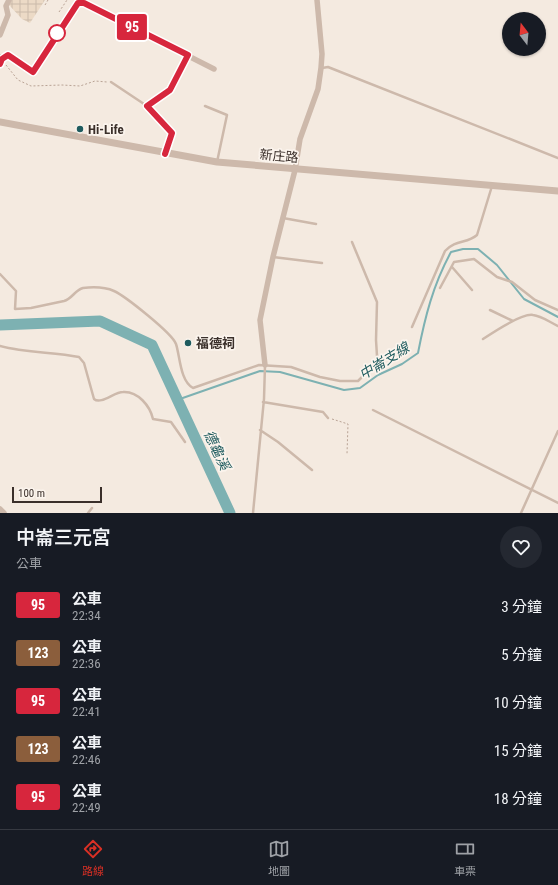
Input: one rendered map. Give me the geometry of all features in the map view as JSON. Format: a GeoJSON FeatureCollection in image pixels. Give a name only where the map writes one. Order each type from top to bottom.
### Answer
{"type":"FeatureCollection","features":[{"type":"Feature","properties":{"kind":"street"},"geometry":{"type":"LineString","coordinates":[[0,35],[8,15],[6,6],[9,0]]}},
{"type":"Feature","properties":{"kind":"street"},"geometry":{"type":"LineString","coordinates":[[264,365],[260,320],[273,257],[295,170],[300,139],[318,89],[322,54],[317,0]]}},
{"type":"Feature","properties":{"kind":"street"},"geometry":{"type":"LineString","coordinates":[[68,16],[78,3],[84,3],[214,69]]}},
{"type":"Feature","properties":{"kind":"street"},"geometry":{"type":"LineString","coordinates":[[165,154],[172,133],[147,106],[170,90],[188,55]]}},
{"type":"Feature","properties":{"kind":"street","name":"新庄路"},"geometry":{"type":"LineString","coordinates":[[0,122],[165,154],[217,162],[295,170],[558,191]]}},
{"type":"Feature","properties":{"kind":"street"},"geometry":{"type":"LineString","coordinates":[[0,510],[4,513]]}},
{"type":"Feature","properties":{"kind":"lane"},"geometry":{"type":"LineString","coordinates":[[0,60],[8,55],[33,72],[68,16]]}},
{"type":"Feature","properties":{"kind":"lane"},"geometry":{"type":"LineString","coordinates":[[321,68],[328,67],[558,158]]}},
{"type":"Feature","properties":{"kind":"lane"},"geometry":{"type":"LineString","coordinates":[[111,82],[147,106]]}},
{"type":"Feature","properties":{"kind":"lane"},"geometry":{"type":"LineString","coordinates":[[206,106],[228,115],[217,162]]}},
{"type":"Feature","properties":{"kind":"lane"},"geometry":{"type":"LineString","coordinates":[[412,327],[445,251],[455,243],[474,238],[477,235],[492,185]]}},
{"type":"Feature","properties":{"kind":"lane"},"geometry":{"type":"LineString","coordinates":[[283,218],[316,224]]}},
{"type":"Feature","properties":{"kind":"lane"},"geometry":{"type":"LineString","coordinates":[[0,274],[16,291],[15,309],[31,308],[68,300],[75,292],[84,288],[104,289],[122,296],[173,338],[178,362],[188,385],[193,388],[259,365],[291,367],[320,377],[350,382],[358,380],[376,362],[377,356],[377,302],[352,242]]}},
{"type":"Feature","properties":{"kind":"lane"},"geometry":{"type":"LineString","coordinates":[[273,257],[322,263]]}},
{"type":"Feature","properties":{"kind":"lane"},"geometry":{"type":"LineString","coordinates":[[440,288],[454,262],[474,259],[497,277],[512,282],[535,300],[558,310]]}},
{"type":"Feature","properties":{"kind":"lane"},"geometry":{"type":"LineString","coordinates":[[452,267],[472,290]]}},
{"type":"Feature","properties":{"kind":"lane"},"geometry":{"type":"LineString","coordinates":[[490,310],[514,321]]}},
{"type":"Feature","properties":{"kind":"lane"},"geometry":{"type":"LineString","coordinates":[[482,339],[530,314],[544,318],[558,326]]}},
{"type":"Feature","properties":{"kind":"lane"},"geometry":{"type":"LineString","coordinates":[[0,346],[19,351],[79,357],[84,364],[94,399],[99,400],[124,391],[138,396],[148,406],[153,419],[170,422],[185,442]]}},
{"type":"Feature","properties":{"kind":"lane"},"geometry":{"type":"LineString","coordinates":[[253,513],[263,402],[264,365]]}},
{"type":"Feature","properties":{"kind":"lane"},"geometry":{"type":"LineString","coordinates":[[263,402],[323,412],[328,418]]}},
{"type":"Feature","properties":{"kind":"lane"},"geometry":{"type":"LineString","coordinates":[[373,410],[558,503]]}},
{"type":"Feature","properties":{"kind":"lane"},"geometry":{"type":"LineString","coordinates":[[260,430],[278,442],[312,470]]}},
{"type":"Feature","properties":{"kind":"lane"},"geometry":{"type":"LineString","coordinates":[[521,513],[558,431]]}},
{"type":"Feature","properties":{"kind":"lane"},"geometry":{"type":"LineString","coordinates":[[88,513],[92,508]]}},
{"type":"Feature","properties":{"kind":"path"},"geometry":{"type":"LineString","coordinates":[[45,5],[48,0]]}},
{"type":"Feature","properties":{"kind":"path"},"geometry":{"type":"LineString","coordinates":[[59,12],[67,0]]}},
{"type":"Feature","properties":{"kind":"path"},"geometry":{"type":"LineString","coordinates":[[0,60],[18,80],[31,86],[80,86],[95,81],[111,82]]}},
{"type":"Feature","properties":{"kind":"path"},"geometry":{"type":"LineString","coordinates":[[328,418],[348,424],[347,454]]}},
{"type":"Feature","properties":{"kind":"shaded area"},"geometry":{"type":"Polygon","coordinates":[[[11,0],[45,0],[30,23],[22,19],[9,5],[11,0]]]}},
{"type":"Feature","properties":{"kind":"waterway","name":"中崙支線"},"geometry":{"type":"LineString","coordinates":[[177,400],[260,371],[280,372],[344,390],[360,388],[378,375],[402,364],[418,353],[427,314],[439,277],[451,252],[463,249],[478,249],[497,265],[524,299],[558,317]]}},
{"type":"Feature","properties":{"kind":"waterway","name":"德龜溪"},"geometry":{"type":"LineString","coordinates":[[0,325],[100,321],[152,345],[230,513]]}},
{"type":"Feature","properties":{"kind":"bus line","name":"95"},"geometry":{"type":"LineString","coordinates":[[0,64],[2,59],[8,55],[33,72],[68,16],[78,3],[84,3],[188,55],[170,90],[147,106],[172,133],[165,154]]}},
{"type":"Feature","properties":{"kind":"place","name":"Hi-Life"},"geometry":{"type":"Point","coordinates":[80,129]}},
{"type":"Feature","properties":{"kind":"place","name":"福德祠"},"geometry":{"type":"Point","coordinates":[188,343]}}]}
